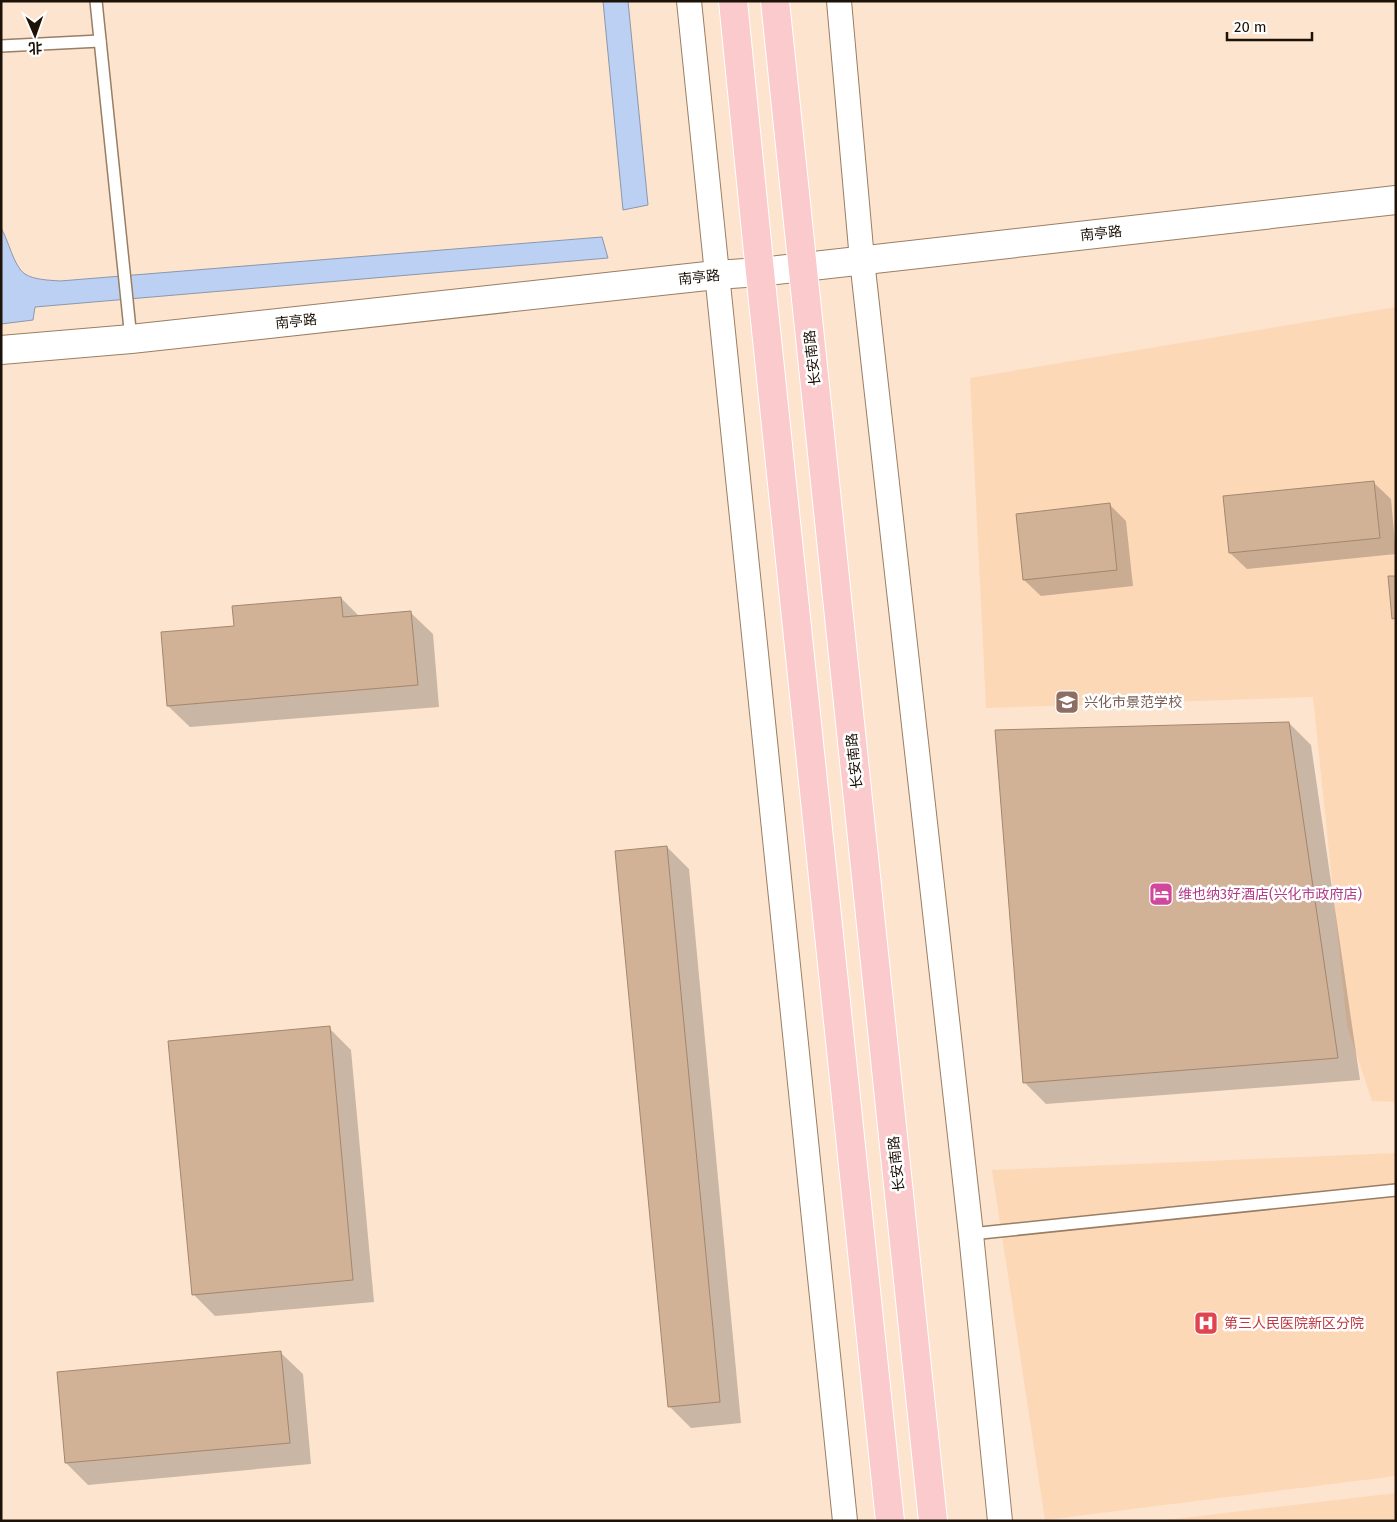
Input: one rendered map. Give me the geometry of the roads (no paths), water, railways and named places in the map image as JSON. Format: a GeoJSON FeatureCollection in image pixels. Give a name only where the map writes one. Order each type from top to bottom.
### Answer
{"type":"FeatureCollection","features":[{"type":"Feature","properties":{"kind":"main road"},"geometry":{"type":"LineString","coordinates":[[733,1],[890,1521]]}},
{"type":"Feature","properties":{"kind":"main road","name":"长安南路"},"geometry":{"type":"LineString","coordinates":[[775,1],[933,1521]]}},
{"type":"Feature","properties":{"kind":"street"},"geometry":{"type":"LineString","coordinates":[[689,1],[845,1521]]}},
{"type":"Feature","properties":{"kind":"street"},"geometry":{"type":"LineString","coordinates":[[839,1],[862,260],[971,1234],[1000,1521]]}},
{"type":"Feature","properties":{"kind":"street","name":"南亭路"},"geometry":{"type":"LineString","coordinates":[[1,350],[131,339],[716,275],[760,272],[1396,200]]}},
{"type":"Feature","properties":{"kind":"lane"},"geometry":{"type":"LineString","coordinates":[[96,1],[131,339]]}},
{"type":"Feature","properties":{"kind":"lane"},"geometry":{"type":"LineString","coordinates":[[1,46],[100,41]]}},
{"type":"Feature","properties":{"kind":"lane"},"geometry":{"type":"LineString","coordinates":[[971,1234],[1396,1190]]}},
{"type":"Feature","properties":{"kind":"water"},"geometry":{"type":"Polygon","coordinates":[[[603,1],[628,1],[648,205],[623,210],[603,1]]]}},
{"type":"Feature","properties":{"kind":"water"},"geometry":{"type":"Polygon","coordinates":[[[1,228],[14,259],[25,274],[37,279],[60,281],[602,237],[608,258],[35,307],[33,320],[1,324],[1,228]]]}},
{"type":"Feature","properties":{"kind":"place","name":"兴化市景范学校"},"geometry":{"type":"Point","coordinates":[1067,702]}},
{"type":"Feature","properties":{"kind":"place","name":"维也纳3好酒店(兴化市政府店)"},"geometry":{"type":"Point","coordinates":[1161,894]}},
{"type":"Feature","properties":{"kind":"place","name":"第三人民医院新区分院"},"geometry":{"type":"Point","coordinates":[1206,1323]}}]}
